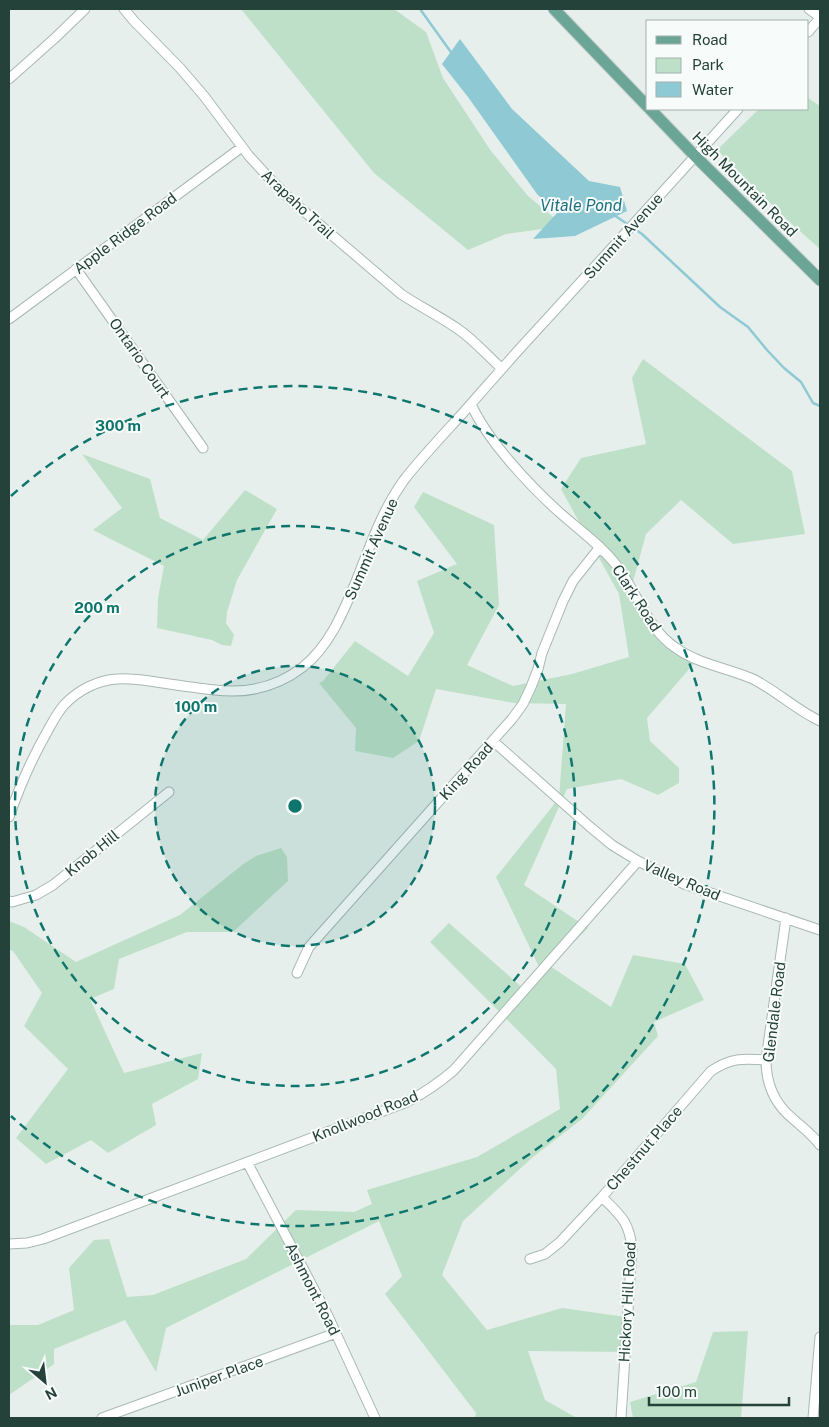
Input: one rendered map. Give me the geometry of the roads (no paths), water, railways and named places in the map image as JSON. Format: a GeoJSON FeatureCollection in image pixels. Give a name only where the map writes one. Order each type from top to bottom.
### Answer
{"type":"FeatureCollection","features":[{"type":"Feature","properties":{"kind":"main road","name":"High Mountain Road"},"geometry":{"type":"LineString","coordinates":[[554,9],[646,105]]}},
{"type":"Feature","properties":{"kind":"main road","name":"High Mountain Road"},"geometry":{"type":"LineString","coordinates":[[651,110],[820,280]]}},
{"type":"Feature","properties":{"kind":"street"},"geometry":{"type":"LineString","coordinates":[[9,79],[84,9]]}},
{"type":"Feature","properties":{"kind":"street","name":"Arapaho Trail"},"geometry":{"type":"LineString","coordinates":[[124,9],[180,68],[204,96],[242,147],[292,201],[400,294],[457,329],[501,368]]}},
{"type":"Feature","properties":{"kind":"street"},"geometry":{"type":"LineString","coordinates":[[809,9],[820,18],[809,31]]}},
{"type":"Feature","properties":{"kind":"street","name":"Summit Avenue"},"geometry":{"type":"LineString","coordinates":[[9,817],[24,778],[56,715],[76,694],[88,687],[115,679],[130,678],[192,688],[229,692],[247,691],[283,680],[302,668],[317,654],[343,613],[377,528],[390,501],[420,461],[501,368],[737,110]]}},
{"type":"Feature","properties":{"kind":"street","name":"Apple Ridge Road"},"geometry":{"type":"LineString","coordinates":[[9,319],[242,147]]}},
{"type":"Feature","properties":{"kind":"street","name":"Ontario Court"},"geometry":{"type":"LineString","coordinates":[[76,269],[203,448]]}},
{"type":"Feature","properties":{"kind":"street","name":"Clark Road"},"geometry":{"type":"LineString","coordinates":[[470,404],[481,424],[511,462],[557,510],[615,564],[628,581],[655,628],[664,639],[686,655],[751,678],[767,686],[798,709],[819,718]]}},
{"type":"Feature","properties":{"kind":"street","name":"King Road"},"geometry":{"type":"LineString","coordinates":[[297,973],[309,947],[493,741],[523,704],[563,601],[574,581],[600,548]]}},
{"type":"Feature","properties":{"kind":"street","name":"Valley Road"},"geometry":{"type":"LineString","coordinates":[[493,741],[589,826],[612,845],[638,861],[684,884],[820,930]]}},
{"type":"Feature","properties":{"kind":"street","name":"Knob Hill"},"geometry":{"type":"LineString","coordinates":[[9,901],[12,902],[36,895],[53,885],[169,792]]}},
{"type":"Feature","properties":{"kind":"street","name":"Knollwood Road"},"geometry":{"type":"LineString","coordinates":[[9,1244],[27,1243],[44,1239],[406,1102],[424,1093],[440,1083],[454,1070],[638,861]]}},
{"type":"Feature","properties":{"kind":"street","name":"Glendale Road"},"geometry":{"type":"LineString","coordinates":[[786,918],[766,1071],[769,1084],[781,1108],[820,1144]]}},
{"type":"Feature","properties":{"kind":"street","name":"Chestnut Place"},"geometry":{"type":"LineString","coordinates":[[530,1259],[545,1254],[560,1242],[602,1197],[711,1071],[731,1060],[746,1058],[766,1060]]}},
{"type":"Feature","properties":{"kind":"street","name":"Ashmont Road"},"geometry":{"type":"LineString","coordinates":[[247,1162],[327,1314],[375,1418]]}},
{"type":"Feature","properties":{"kind":"street","name":"Hickory Hill Road"},"geometry":{"type":"LineString","coordinates":[[602,1197],[622,1217],[627,1226],[631,1242],[621,1418]]}},
{"type":"Feature","properties":{"kind":"street","name":"Juniper Place"},"geometry":{"type":"LineString","coordinates":[[102,1418],[336,1333]]}},
{"type":"Feature","properties":{"kind":"street"},"geometry":{"type":"LineString","coordinates":[[813,1418],[820,1337]]}},
{"type":"Feature","properties":{"kind":"water","name":"Vitale Pond"},"geometry":{"type":"Polygon","coordinates":[[[460,39],[512,109],[589,181],[620,187],[627,211],[575,236],[533,239],[557,213],[537,194],[468,97],[442,64],[460,39]]]}},
{"type":"Feature","properties":{"kind":"waterway"},"geometry":{"type":"LineString","coordinates":[[420,9],[453,55]]}},
{"type":"Feature","properties":{"kind":"waterway"},"geometry":{"type":"LineString","coordinates":[[614,215],[642,234],[720,307],[748,327],[784,368],[801,382],[813,403],[820,406]]}}]}
